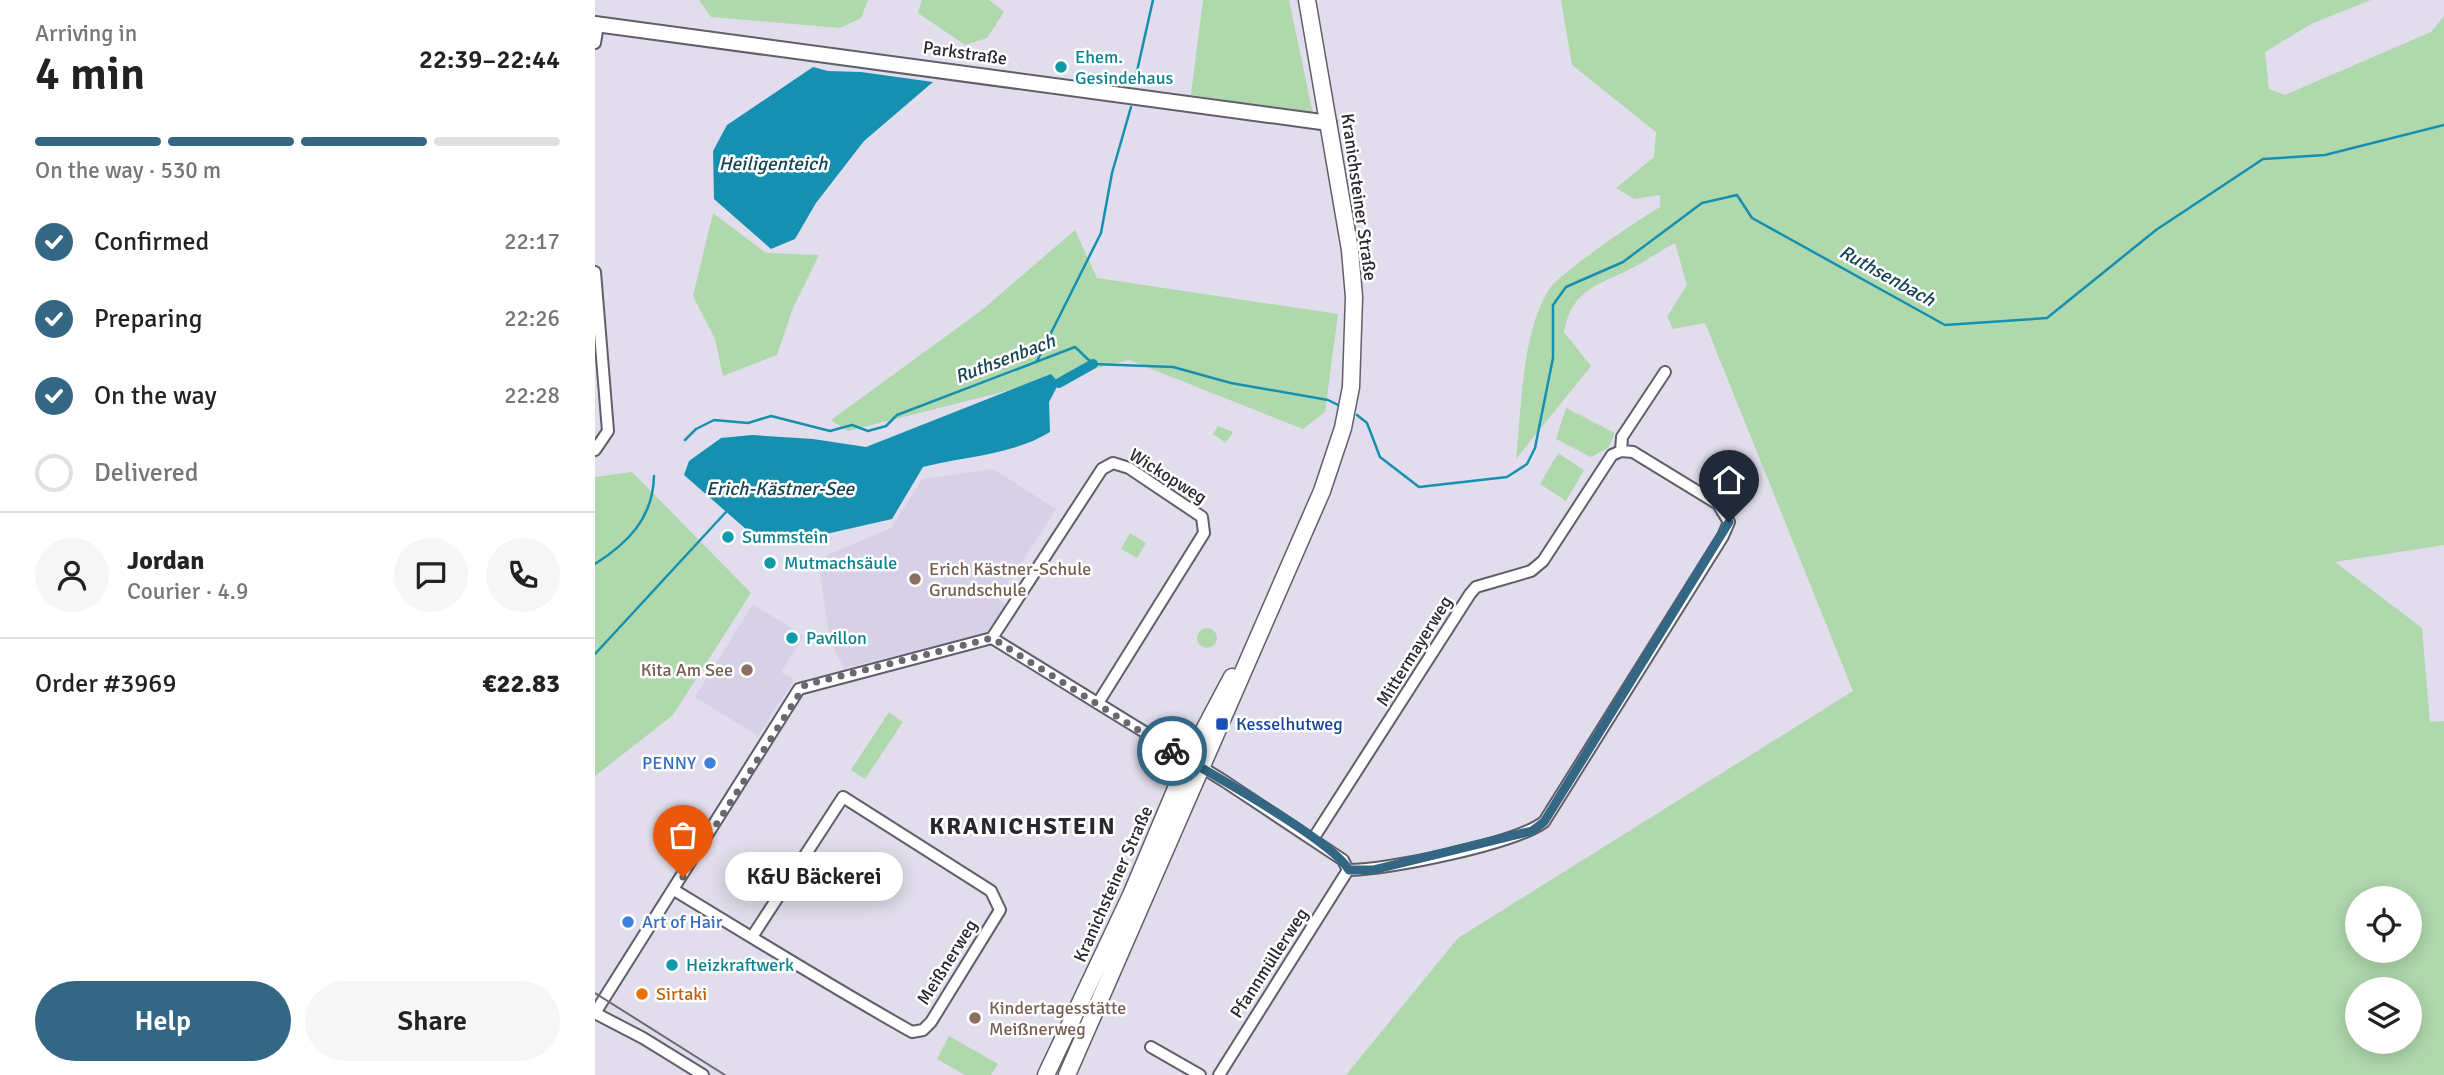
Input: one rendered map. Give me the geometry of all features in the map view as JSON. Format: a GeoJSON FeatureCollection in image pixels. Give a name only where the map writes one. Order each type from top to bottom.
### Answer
{"type":"FeatureCollection","features":[{"type":"Feature","properties":{"kind":"main road","name":"Kranichsteiner Straße"},"geometry":{"type":"LineString","coordinates":[[1046,1075],[1275,598],[1322,491],[1343,428],[1351,387],[1354,297],[1350,250],[1307,0]]}},
{"type":"Feature","properties":{"kind":"main road","name":"Kranichsteiner Straße"},"geometry":{"type":"LineString","coordinates":[[1067,1075],[1195,764]]}},
{"type":"Feature","properties":{"kind":"street","name":"Parkstraße"},"geometry":{"type":"LineString","coordinates":[[597,25],[1329,122]]}},
{"type":"Feature","properties":{"kind":"street"},"geometry":{"type":"LineString","coordinates":[[595,43],[597,25]]}},
{"type":"Feature","properties":{"kind":"street"},"geometry":{"type":"LineString","coordinates":[[595,272],[598,354],[608,431],[595,450]]}},
{"type":"Feature","properties":{"kind":"street","name":"Mittermayerweg"},"geometry":{"type":"LineString","coordinates":[[1314,839],[1476,587],[1531,571],[1543,561],[1602,465],[1612,455],[1621,451],[1622,437],[1665,372]]}},
{"type":"Feature","properties":{"kind":"street"},"geometry":{"type":"LineString","coordinates":[[703,1075],[643,1038],[595,1013],[799,689],[805,685],[992,638],[1314,839],[1343,860],[1349,870],[1373,870],[1507,839],[1532,831],[1544,822],[1723,536],[1729,522],[1718,503],[1633,452],[1621,451]]}},
{"type":"Feature","properties":{"kind":"street","name":"Wickopweg"},"geometry":{"type":"LineString","coordinates":[[992,638],[1102,470],[1113,463],[1129,468],[1193,509],[1202,517],[1205,527],[1202,537],[1098,703]]}},
{"type":"Feature","properties":{"kind":"street","name":"Meißnerweg"},"geometry":{"type":"LineString","coordinates":[[674,890],[752,937],[912,1032],[923,1030],[931,1022],[1000,910],[991,891],[843,797],[752,937]]}},
{"type":"Feature","properties":{"kind":"street","name":"Pfannmüllerweg"},"geometry":{"type":"LineString","coordinates":[[1219,1075],[1349,870]]}},
{"type":"Feature","properties":{"kind":"street"},"geometry":{"type":"LineString","coordinates":[[1151,1048],[1199,1075]]}},
{"type":"Feature","properties":{"kind":"shaded area","name":"Erich Kästner-Schule Grundschule"},"geometry":{"type":"Polygon","coordinates":[[[993,469],[1056,509],[998,598],[1006,606],[989,633],[844,668],[830,642],[818,559],[891,528],[922,479],[993,469]]]}},
{"type":"Feature","properties":{"kind":"shaded area","name":"Kita Am See"},"geometry":{"type":"Polygon","coordinates":[[[753,604],[804,636],[781,672],[794,680],[758,736],[695,697],[753,604]]]}},
{"type":"Feature","properties":{"kind":"green space"},"geometry":{"type":"Polygon","coordinates":[[[699,0],[868,0],[861,18],[840,28],[711,17],[699,0]]]}},
{"type":"Feature","properties":{"kind":"green space"},"geometry":{"type":"Polygon","coordinates":[[[922,0],[989,0],[1004,12],[987,38],[965,45],[918,13],[922,0]]]}},
{"type":"Feature","properties":{"kind":"green space"},"geometry":{"type":"Polygon","coordinates":[[[1203,0],[1289,0],[1313,114],[1191,95],[1203,0]]]}},
{"type":"Feature","properties":{"kind":"green space"},"geometry":{"type":"Polygon","coordinates":[[[1561,0],[2371,0],[2313,23],[2265,52],[2269,89],[2285,95],[2431,32],[2444,16],[2444,545],[2335,562],[2422,628],[2430,722],[2444,721],[2444,1075],[1346,1075],[1458,938],[1853,691],[1705,323],[1673,329],[1667,317],[1687,285],[1675,243],[1597,285],[1573,306],[1564,332],[1591,366],[1516,459],[1528,350],[1539,309],[1555,282],[1618,234],[1660,207],[1660,195],[1634,199],[1616,188],[1654,157],[1656,132],[1572,65],[1561,0]]]}},
{"type":"Feature","properties":{"kind":"green space"},"geometry":{"type":"Polygon","coordinates":[[[713,213],[766,253],[819,255],[793,308],[777,355],[723,376],[715,339],[693,296],[713,213]]]}},
{"type":"Feature","properties":{"kind":"green space"},"geometry":{"type":"Polygon","coordinates":[[[1075,230],[1097,278],[1338,314],[1325,412],[1303,429],[1129,360],[848,431],[831,420],[982,310],[1075,230]]]}},
{"type":"Feature","properties":{"kind":"green space"},"geometry":{"type":"Polygon","coordinates":[[[1566,408],[1615,433],[1608,448],[1591,457],[1556,439],[1566,408]]]}},
{"type":"Feature","properties":{"kind":"green space"},"geometry":{"type":"Polygon","coordinates":[[[1218,426],[1233,432],[1226,443],[1213,434],[1218,426]]]}},
{"type":"Feature","properties":{"kind":"green space"},"geometry":{"type":"Polygon","coordinates":[[[1558,453],[1584,470],[1566,501],[1540,484],[1558,453]]]}},
{"type":"Feature","properties":{"kind":"green space"},"geometry":{"type":"Polygon","coordinates":[[[632,472],[751,593],[673,715],[595,776],[595,477],[632,472]]]}},
{"type":"Feature","properties":{"kind":"green space"},"geometry":{"type":"Polygon","coordinates":[[[1130,533],[1146,543],[1137,558],[1121,549],[1130,533]]]}},
{"type":"Feature","properties":{"kind":"green space"},"geometry":{"type":"Polygon","coordinates":[[[1207,628],[1214,631],[1217,638],[1214,645],[1207,648],[1200,645],[1197,638],[1200,631],[1207,628]]]}},
{"type":"Feature","properties":{"kind":"green space"},"geometry":{"type":"Polygon","coordinates":[[[889,712],[903,722],[865,779],[851,770],[889,712]]]}},
{"type":"Feature","properties":{"kind":"green space"},"geometry":{"type":"Polygon","coordinates":[[[949,1036],[998,1064],[991,1075],[965,1075],[937,1059],[949,1036]]]}},
{"type":"Feature","properties":{"kind":"water","name":"Heiligenteich"},"geometry":{"type":"Polygon","coordinates":[[[813,67],[828,71],[861,72],[933,82],[864,141],[816,203],[795,239],[771,249],[714,199],[713,151],[727,125],[813,67]]]}},
{"type":"Feature","properties":{"kind":"water","name":"Erich-Kästner-See"},"geometry":{"type":"Polygon","coordinates":[[[1051,374],[1059,383],[1049,402],[1050,432],[1021,446],[923,467],[892,519],[804,539],[763,544],[684,475],[689,461],[721,438],[752,435],[813,439],[866,447],[1051,374]]]}},
{"type":"Feature","properties":{"kind":"waterway"},"geometry":{"type":"LineString","coordinates":[[1135,80],[1153,0]]}},
{"type":"Feature","properties":{"kind":"waterway"},"geometry":{"type":"LineString","coordinates":[[1037,361],[1101,233],[1112,173],[1131,107]]}},
{"type":"Feature","properties":{"kind":"waterway","name":"Ruthsenbach"},"geometry":{"type":"LineString","coordinates":[[1357,415],[1367,423],[1380,457],[1419,487],[1507,477],[1527,464],[1535,448],[1553,358],[1553,305],[1566,287],[1623,262],[1702,203],[1737,195],[1752,218],[1945,325],[2047,318],[2156,230],[2263,159],[2325,155],[2444,125]]}},
{"type":"Feature","properties":{"kind":"waterway","name":"Ruthsenbach"},"geometry":{"type":"LineString","coordinates":[[685,440],[696,429],[714,420],[748,423],[771,416],[830,431],[852,425],[868,431],[886,426],[897,415],[1075,347],[1093,364],[1173,367],[1231,383],[1328,400],[1340,406]]}},
{"type":"Feature","properties":{"kind":"waterway"},"geometry":{"type":"LineString","coordinates":[[1059,383],[1093,364]]}},
{"type":"Feature","properties":{"kind":"waterway","name":"Ruthsenbach"},"geometry":{"type":"LineString","coordinates":[[595,564],[637,528],[649,505],[654,476]]}},
{"type":"Feature","properties":{"kind":"waterway"},"geometry":{"type":"LineString","coordinates":[[595,654],[726,512]]}},
{"type":"Feature","properties":{"kind":"tram line"},"geometry":{"type":"LineString","coordinates":[[595,993],[725,1075]]}},
{"type":"Feature","properties":{"kind":"way so far"},"geometry":{"type":"LineString","coordinates":[[683,877],[799,689],[805,685],[992,638],[1172,751]]}},
{"type":"Feature","properties":{"kind":"place","name":"Ehem. Gesindehaus"},"geometry":{"type":"Point","coordinates":[1061,67]}},
{"type":"Feature","properties":{"kind":"place","name":"Summstein"},"geometry":{"type":"Point","coordinates":[728,537]}},
{"type":"Feature","properties":{"kind":"place","name":"Mutmachsäule"},"geometry":{"type":"Point","coordinates":[770,563]}},
{"type":"Feature","properties":{"kind":"place","name":"Erich Kästner-Schule Grundschule"},"geometry":{"type":"Point","coordinates":[915,579]}},
{"type":"Feature","properties":{"kind":"place","name":"Pavillon"},"geometry":{"type":"Point","coordinates":[792,638]}},
{"type":"Feature","properties":{"kind":"place","name":"Kita Am See"},"geometry":{"type":"Point","coordinates":[747,670]}},
{"type":"Feature","properties":{"kind":"place","name":"Kesselhutweg"},"geometry":{"type":"Point","coordinates":[1222,724]}},
{"type":"Feature","properties":{"kind":"place","name":"PENNY"},"geometry":{"type":"Point","coordinates":[710,763]}},
{"type":"Feature","properties":{"kind":"place","name":"K&U Bäckerei"},"geometry":{"type":"Point","coordinates":[683,877]}},
{"type":"Feature","properties":{"kind":"place","name":"Art of Hair"},"geometry":{"type":"Point","coordinates":[628,922]}},
{"type":"Feature","properties":{"kind":"place","name":"Heizkraftwerk"},"geometry":{"type":"Point","coordinates":[672,965]}},
{"type":"Feature","properties":{"kind":"place","name":"Sirtaki"},"geometry":{"type":"Point","coordinates":[642,994]}},
{"type":"Feature","properties":{"kind":"place","name":"Kindertagesstätte Meißnerweg"},"geometry":{"type":"Point","coordinates":[975,1018]}},
{"type":"Feature","properties":{"kind":"district","name":"KRANICHSTEIN"},"geometry":{"type":"Point","coordinates":[1023,826]}},
{"type":"Feature","properties":{"kind":"route"},"geometry":{"type":"LineString","coordinates":[[1172,751],[1224,780],[1314,839],[1343,860],[1349,870],[1373,870],[1532,831],[1544,822],[1723,536],[1729,522]]}}]}
